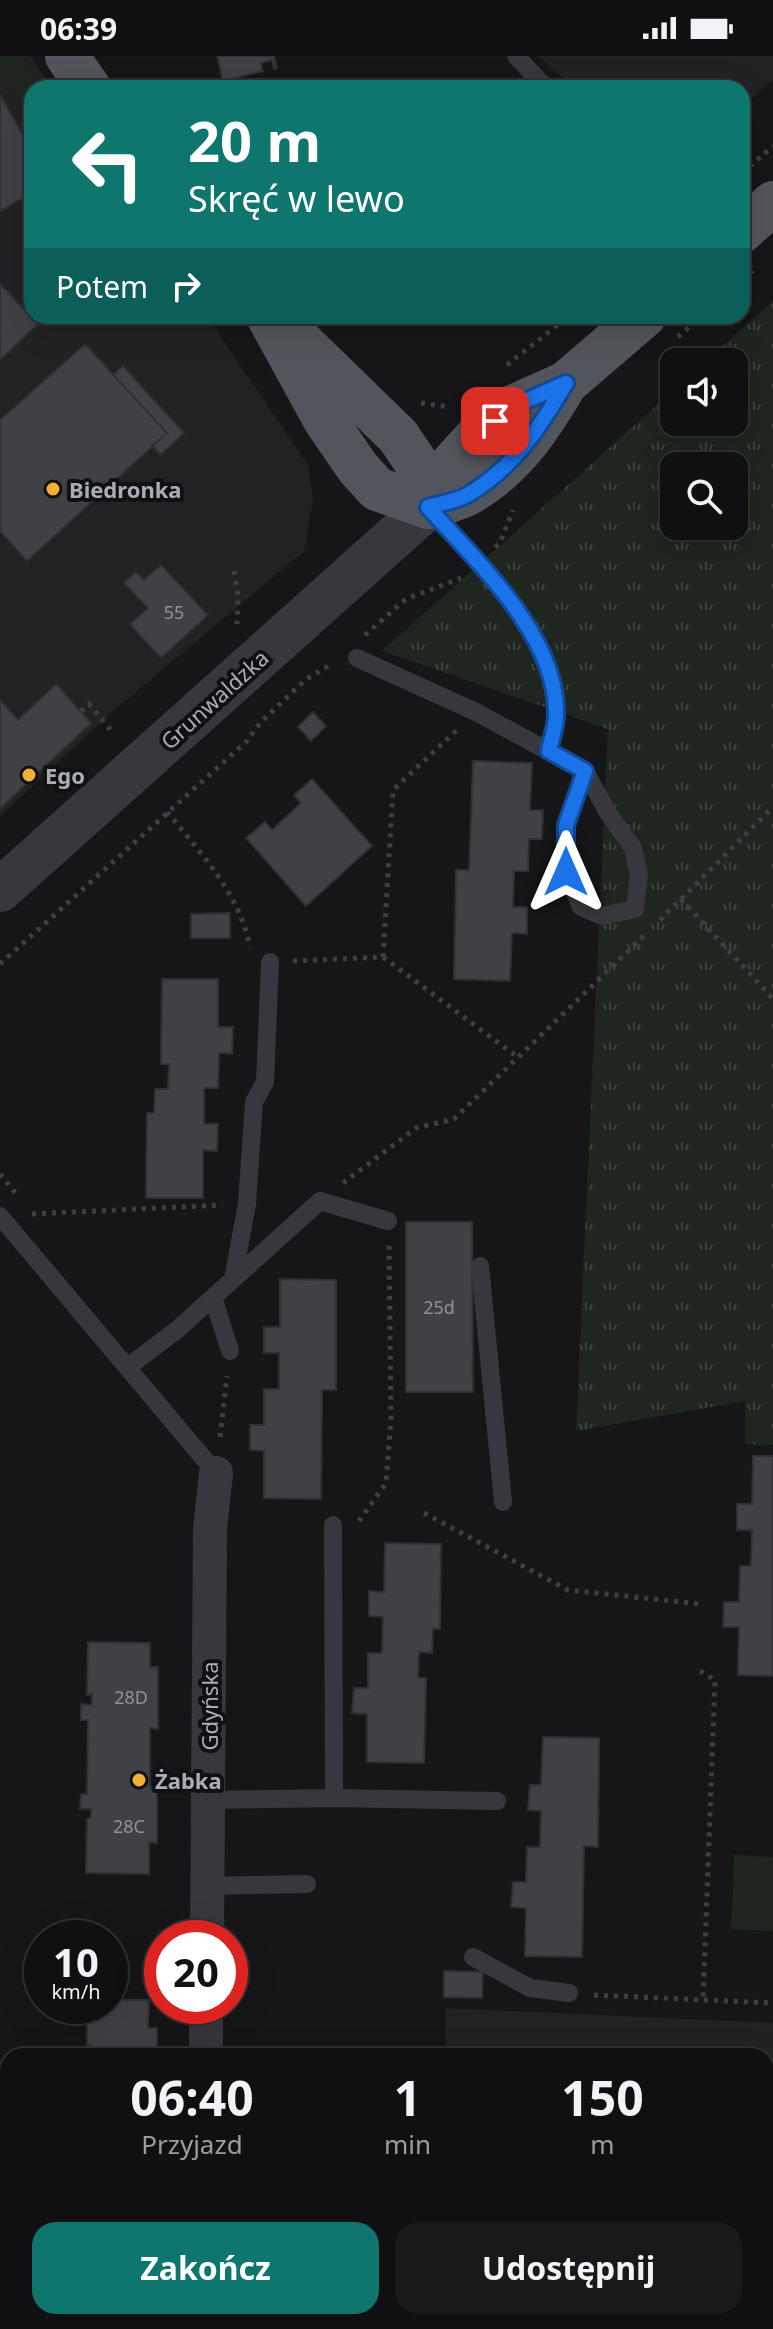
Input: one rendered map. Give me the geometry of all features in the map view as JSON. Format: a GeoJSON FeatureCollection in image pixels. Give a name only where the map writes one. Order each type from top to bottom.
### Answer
{"type":"FeatureCollection","features":[{"type":"Feature","properties":{"kind":"main road"},"geometry":{"type":"LineString","coordinates":[[67,56],[84,80]]}},
{"type":"Feature","properties":{"kind":"main road"},"geometry":{"type":"LineString","coordinates":[[750,224],[773,203]]}},
{"type":"Feature","properties":{"kind":"main road"},"geometry":{"type":"LineString","coordinates":[[275,324],[325,420],[358,468],[377,489],[428,507]]}},
{"type":"Feature","properties":{"kind":"main road"},"geometry":{"type":"LineString","coordinates":[[280,324],[351,388],[398,436],[419,467],[428,507]]}},
{"type":"Feature","properties":{"kind":"main road","name":"Grunwaldzka"},"geometry":{"type":"LineString","coordinates":[[428,507],[449,467],[481,432],[508,409],[566,383],[635,324]]}},
{"type":"Feature","properties":{"kind":"main road","name":"Grunwaldzka"},"geometry":{"type":"LineString","coordinates":[[428,507],[468,495],[510,462],[539,429],[566,383]]}},
{"type":"Feature","properties":{"kind":"main road"},"geometry":{"type":"LineString","coordinates":[[398,436],[439,437],[481,432]]}},
{"type":"Feature","properties":{"kind":"street"},"geometry":{"type":"LineString","coordinates":[[359,570],[383,523],[384,506],[377,489]]}},
{"type":"Feature","properties":{"kind":"street","name":"Grunwaldzka"},"geometry":{"type":"LineString","coordinates":[[0,890],[428,507]]}},
{"type":"Feature","properties":{"kind":"street","name":"Gdyńska"},"geometry":{"type":"LineString","coordinates":[[207,1920],[210,1529],[216,1473]]}},
{"type":"Feature","properties":{"kind":"street"},"geometry":{"type":"LineString","coordinates":[[206,2024],[206,2048]]}},
{"type":"Feature","properties":{"kind":"lane"},"geometry":{"type":"LineString","coordinates":[[516,56],[538,80]]}},
{"type":"Feature","properties":{"kind":"lane"},"geometry":{"type":"LineString","coordinates":[[428,507],[499,586],[528,625],[545,661],[555,693],[557,717],[549,751]]}},
{"type":"Feature","properties":{"kind":"lane"},"geometry":{"type":"LineString","coordinates":[[358,649],[585,771],[608,813],[633,848],[639,874],[635,909],[602,916],[581,907],[566,872],[566,825],[585,771]]}},
{"type":"Feature","properties":{"kind":"lane"},"geometry":{"type":"LineString","coordinates":[[233,1279],[247,1204],[254,1102],[265,1082],[270,962]]}},
{"type":"Feature","properties":{"kind":"lane"},"geometry":{"type":"LineString","coordinates":[[128,1367],[178,1329],[320,1201],[388,1221]]}},
{"type":"Feature","properties":{"kind":"lane"},"geometry":{"type":"LineString","coordinates":[[1,1217],[216,1473]]}},
{"type":"Feature","properties":{"kind":"lane"},"geometry":{"type":"LineString","coordinates":[[480,1266],[503,1502]]}},
{"type":"Feature","properties":{"kind":"lane"},"geometry":{"type":"LineString","coordinates":[[213,1297],[229,1360]]}},
{"type":"Feature","properties":{"kind":"lane"},"geometry":{"type":"LineString","coordinates":[[333,1525],[334,1798]]}},
{"type":"Feature","properties":{"kind":"lane"},"geometry":{"type":"LineString","coordinates":[[208,1800],[334,1798],[497,1801]]}},
{"type":"Feature","properties":{"kind":"lane"},"geometry":{"type":"LineString","coordinates":[[207,1886],[307,1884]]}},
{"type":"Feature","properties":{"kind":"lane"},"geometry":{"type":"LineString","coordinates":[[473,1957],[530,1988],[569,1993]]}},
{"type":"Feature","properties":{"kind":"path"},"geometry":{"type":"LineString","coordinates":[[750,166],[773,146]]}},
{"type":"Feature","properties":{"kind":"path"},"geometry":{"type":"LineString","coordinates":[[495,374],[559,324]]}},
{"type":"Feature","properties":{"kind":"path"},"geometry":{"type":"LineString","coordinates":[[234,571],[239,611],[237,629]]}},
{"type":"Feature","properties":{"kind":"path"},"geometry":{"type":"LineString","coordinates":[[358,649],[406,599],[458,581],[465,575]]}},
{"type":"Feature","properties":{"kind":"path"},"geometry":{"type":"LineString","coordinates":[[0,964],[247,741],[260,723],[305,680],[337,659]]}},
{"type":"Feature","properties":{"kind":"path"},"geometry":{"type":"LineString","coordinates":[[81,711],[89,704],[114,734]]}},
{"type":"Feature","properties":{"kind":"path"},"geometry":{"type":"LineString","coordinates":[[383,957],[393,790],[476,712]]}},
{"type":"Feature","properties":{"kind":"path"},"geometry":{"type":"LineString","coordinates":[[320,1201],[416,1128],[454,1119],[773,807]]}},
{"type":"Feature","properties":{"kind":"path"},"geometry":{"type":"LineString","coordinates":[[167,812],[222,881],[246,924],[253,961],[383,957],[519,1058]]}},
{"type":"Feature","properties":{"kind":"path"},"geometry":{"type":"LineString","coordinates":[[681,899],[773,999]]}},
{"type":"Feature","properties":{"kind":"path"},"geometry":{"type":"LineString","coordinates":[[1,1217],[247,1204]]}},
{"type":"Feature","properties":{"kind":"path"},"geometry":{"type":"LineString","coordinates":[[358,1522],[386,1483],[391,1418],[388,1221]]}},
{"type":"Feature","properties":{"kind":"path"},"geometry":{"type":"LineString","coordinates":[[224,1402],[229,1360]]}},
{"type":"Feature","properties":{"kind":"path"},"geometry":{"type":"LineString","coordinates":[[424,1513],[568,1590],[701,1604]]}},
{"type":"Feature","properties":{"kind":"path"},"geometry":{"type":"LineString","coordinates":[[700,1671],[715,1680],[703,2001]]}},
{"type":"Feature","properties":{"kind":"path"},"geometry":{"type":"LineString","coordinates":[[569,1993],[773,2003]]}},
{"type":"Feature","properties":{"kind":"shaded area"},"geometry":{"type":"Polygon","coordinates":[[[0,56],[30,56],[46,80],[24,80],[24,324],[212,324],[309,467],[313,500],[304,551],[117,708],[0,816],[0,56]]]}},
{"type":"Feature","properties":{"kind":"shaded area"},"geometry":{"type":"Polygon","coordinates":[[[538,56],[773,56],[773,79],[750,101],[750,80],[564,80],[538,56]]]}},
{"type":"Feature","properties":{"kind":"shaded area"},"geometry":{"type":"Polygon","coordinates":[[[446,2008],[773,2023],[773,2048],[446,2048],[446,2008]]]}},
{"type":"Feature","properties":{"kind":"green space"},"geometry":{"type":"Polygon","coordinates":[[[0,56],[17,56],[34,80],[24,80],[24,112],[0,68],[0,56]]]}},
{"type":"Feature","properties":{"kind":"green space"},"geometry":{"type":"Polygon","coordinates":[[[773,301],[773,1445],[745,1444],[745,1401],[576,1431],[608,729],[382,651],[660,403],[660,436],[748,436],[748,348],[721,348],[773,301]]]}},
{"type":"Feature","properties":{"kind":"green space"},"geometry":{"type":"Polygon","coordinates":[[[734,1855],[773,1857],[773,1931],[731,1929],[734,1855]]]}},
{"type":"Feature","properties":{"kind":"building"},"geometry":{"type":"Polygon","coordinates":[[[217,56],[274,56],[277,68],[274,69],[272,60],[261,63],[263,71],[223,80],[217,56]]]}},
{"type":"Feature","properties":{"kind":"building"},"geometry":{"type":"Polygon","coordinates":[[[0,95],[24,137],[24,198],[0,211],[0,95]]]}},
{"type":"Feature","properties":{"kind":"building"},"geometry":{"type":"Polygon","coordinates":[[[0,284],[24,309],[24,324],[38,324],[0,360],[0,284]]]}},
{"type":"Feature","properties":{"kind":"building","name":"Biedronka"},"geometry":{"type":"Polygon","coordinates":[[[85,344],[167,433],[27,561],[0,531],[0,420],[85,344]]]}},
{"type":"Feature","properties":{"kind":"building"},"geometry":{"type":"Polygon","coordinates":[[[123,366],[184,433],[160,455],[152,446],[167,433],[113,375],[123,366]]]}},
{"type":"Feature","properties":{"kind":"building"},"geometry":{"type":"Polygon","coordinates":[[[161,565],[208,615],[161,658],[130,624],[148,608],[124,583],[136,572],[144,580],[161,565]]]}},
{"type":"Feature","properties":{"kind":"building"},"geometry":{"type":"Polygon","coordinates":[[[56,684],[91,723],[0,809],[0,700],[18,720],[56,684]]]}},
{"type":"Feature","properties":{"kind":"building"},"geometry":{"type":"Polygon","coordinates":[[[313,712],[326,726],[311,741],[298,727],[313,712]]]}},
{"type":"Feature","properties":{"kind":"building"},"geometry":{"type":"Polygon","coordinates":[[[473,761],[532,763],[530,810],[543,810],[542,839],[529,839],[528,871],[514,871],[513,907],[527,907],[527,934],[512,933],[510,981],[454,979],[456,870],[469,870],[473,761]]]}},
{"type":"Feature","properties":{"kind":"building"},"geometry":{"type":"Polygon","coordinates":[[[312,779],[372,846],[306,906],[246,838],[265,822],[272,830],[301,803],[294,795],[312,779]]]}},
{"type":"Feature","properties":{"kind":"building"},"geometry":{"type":"Polygon","coordinates":[[[230,913],[230,938],[191,938],[191,914],[230,913]]]}},
{"type":"Feature","properties":{"kind":"building"},"geometry":{"type":"Polygon","coordinates":[[[162,979],[218,979],[218,1027],[233,1027],[232,1054],[219,1053],[218,1088],[204,1088],[204,1124],[218,1124],[217,1151],[203,1150],[203,1198],[146,1198],[147,1113],[154,1113],[155,1089],[168,1089],[169,1064],[161,1064],[162,979]]]}},
{"type":"Feature","properties":{"kind":"building"},"geometry":{"type":"Polygon","coordinates":[[[406,1222],[472,1222],[473,1392],[406,1392],[406,1222]]]}},
{"type":"Feature","properties":{"kind":"building"},"geometry":{"type":"Polygon","coordinates":[[[280,1279],[336,1280],[336,1390],[322,1390],[321,1499],[264,1498],[264,1451],[250,1450],[250,1425],[264,1425],[264,1389],[279,1389],[279,1353],[264,1353],[264,1327],[280,1327],[280,1279]]]}},
{"type":"Feature","properties":{"kind":"building"},"geometry":{"type":"Polygon","coordinates":[[[753,1456],[773,1456],[773,1676],[738,1675],[739,1627],[723,1627],[724,1602],[739,1602],[740,1566],[751,1566],[752,1530],[737,1530],[737,1504],[752,1504],[753,1456]]]}},
{"type":"Feature","properties":{"kind":"building"},"geometry":{"type":"Polygon","coordinates":[[[385,1543],[441,1544],[440,1629],[433,1629],[432,1653],[419,1652],[418,1678],[426,1678],[424,1763],[367,1762],[367,1714],[352,1713],[354,1688],[368,1688],[368,1653],[382,1653],[383,1617],[369,1616],[369,1591],[384,1592],[385,1543]]]}},
{"type":"Feature","properties":{"kind":"building"},"geometry":{"type":"Polygon","coordinates":[[[88,1642],[150,1643],[150,1667],[158,1667],[158,1729],[150,1728],[150,1786],[157,1786],[157,1843],[149,1842],[149,1874],[86,1873],[87,1819],[91,1818],[91,1809],[80,1809],[81,1794],[87,1794],[88,1720],[81,1720],[81,1704],[92,1705],[92,1694],[87,1695],[88,1642]]]}},
{"type":"Feature","properties":{"kind":"building"},"geometry":{"type":"Polygon","coordinates":[[[543,1737],[599,1738],[598,1847],[584,1846],[582,1957],[525,1956],[526,1908],[511,1907],[513,1882],[526,1882],[527,1847],[540,1847],[541,1811],[528,1810],[530,1785],[541,1785],[543,1737]]]}},
{"type":"Feature","properties":{"kind":"building"},"geometry":{"type":"Polygon","coordinates":[[[444,1971],[483,1972],[482,1998],[444,1997],[444,1971]]]}},
{"type":"Feature","properties":{"kind":"building"},"geometry":{"type":"Polygon","coordinates":[[[128,2000],[144,2000],[144,2024],[148,2024],[148,2028],[157,2028],[157,2048],[90,2048],[87,2045],[87,2024],[128,2024],[128,2000]]]}},
{"type":"Feature","properties":{"kind":"place","name":"Biedronka"},"geometry":{"type":"Point","coordinates":[53,489]}},
{"type":"Feature","properties":{"kind":"place","name":"Ego"},"geometry":{"type":"Point","coordinates":[29,775]}},
{"type":"Feature","properties":{"kind":"place","name":"Żabka"},"geometry":{"type":"Point","coordinates":[139,1780]}},
{"type":"Feature","properties":{"kind":"route"},"geometry":{"type":"LineString","coordinates":[[495,421],[508,409],[566,383],[539,429],[510,462],[468,495],[428,507],[499,586],[528,625],[545,661],[555,693],[557,717],[549,751],[585,771],[566,825],[566,872]]}}]}
